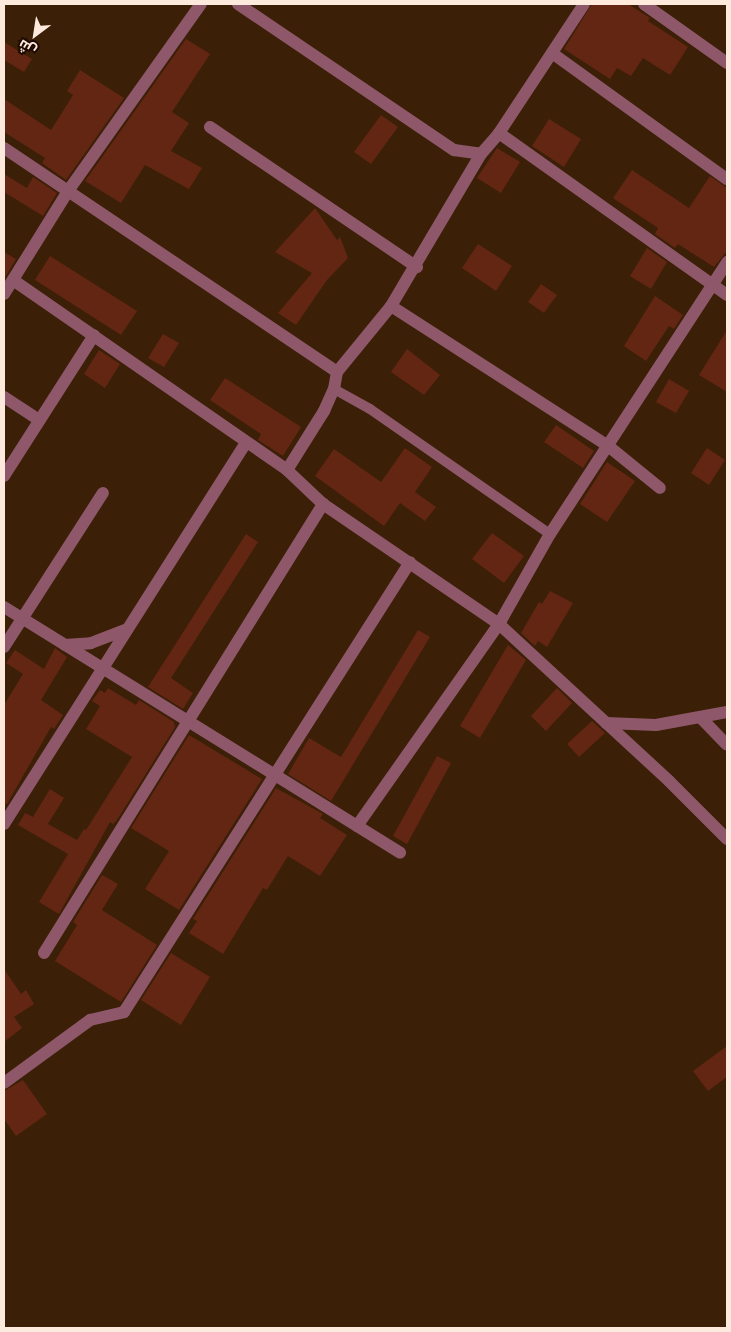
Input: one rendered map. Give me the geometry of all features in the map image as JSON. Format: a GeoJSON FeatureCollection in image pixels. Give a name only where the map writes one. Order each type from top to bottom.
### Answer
{"type":"FeatureCollection","features":[{"type":"Feature","properties":{"kind":"street"},"geometry":{"type":"LineString","coordinates":[[4,294],[68,191],[201,4]]}},
{"type":"Feature","properties":{"kind":"street"},"geometry":{"type":"LineString","coordinates":[[238,4],[454,150],[481,154]]}},
{"type":"Feature","properties":{"kind":"street"},"geometry":{"type":"LineString","coordinates":[[287,470],[334,389],[337,372],[391,306],[417,267],[481,154],[499,133],[584,4]]}},
{"type":"Feature","properties":{"kind":"street"},"geometry":{"type":"LineString","coordinates":[[644,4],[727,63]]}},
{"type":"Feature","properties":{"kind":"street"},"geometry":{"type":"LineString","coordinates":[[552,53],[727,179]]}},
{"type":"Feature","properties":{"kind":"street"},"geometry":{"type":"LineString","coordinates":[[210,127],[417,267]]}},
{"type":"Feature","properties":{"kind":"street"},"geometry":{"type":"LineString","coordinates":[[499,133],[727,295]]}},
{"type":"Feature","properties":{"kind":"street"},"geometry":{"type":"LineString","coordinates":[[4,148],[337,372]]}},
{"type":"Feature","properties":{"kind":"street"},"geometry":{"type":"LineString","coordinates":[[357,826],[499,624],[550,534],[727,262]]}},
{"type":"Feature","properties":{"kind":"street"},"geometry":{"type":"LineString","coordinates":[[13,280],[94,335],[245,444],[287,470],[323,504],[499,624],[727,839]]}},
{"type":"Feature","properties":{"kind":"street"},"geometry":{"type":"LineString","coordinates":[[391,306],[607,445],[660,488]]}},
{"type":"Feature","properties":{"kind":"street"},"geometry":{"type":"LineString","coordinates":[[4,476],[94,335]]}},
{"type":"Feature","properties":{"kind":"street"},"geometry":{"type":"LineString","coordinates":[[4,397],[40,420]]}},
{"type":"Feature","properties":{"kind":"street"},"geometry":{"type":"LineString","coordinates":[[4,824],[125,630],[245,444]]}},
{"type":"Feature","properties":{"kind":"street"},"geometry":{"type":"LineString","coordinates":[[4,647],[102,493]]}},
{"type":"Feature","properties":{"kind":"street"},"geometry":{"type":"LineString","coordinates":[[44,953],[190,722],[323,504]]}},
{"type":"Feature","properties":{"kind":"street"},"geometry":{"type":"LineString","coordinates":[[4,1083],[90,1020],[124,1012],[410,562]]}},
{"type":"Feature","properties":{"kind":"street"},"geometry":{"type":"LineString","coordinates":[[4,607],[400,853]]}},
{"type":"Feature","properties":{"kind":"street"},"geometry":{"type":"LineString","coordinates":[[65,645],[91,642],[125,630]]}},
{"type":"Feature","properties":{"kind":"street"},"geometry":{"type":"LineString","coordinates":[[606,723],[656,725],[727,712]]}},
{"type":"Feature","properties":{"kind":"street"},"geometry":{"type":"LineString","coordinates":[[701,718],[727,745]]}},
{"type":"Feature","properties":{"kind":"lane"},"geometry":{"type":"LineString","coordinates":[[334,389],[370,409],[550,534]]}},
{"type":"Feature","properties":{"kind":"building"},"geometry":{"type":"Polygon","coordinates":[[[592,4],[628,4],[650,18],[648,21],[688,47],[670,75],[643,58],[631,76],[617,68],[610,79],[564,49],[592,4]]]}},
{"type":"Feature","properties":{"kind":"building"},"geometry":{"type":"Polygon","coordinates":[[[186,39],[210,54],[172,112],[189,123],[171,151],[202,168],[189,189],[145,165],[121,203],[85,181],[186,39]]]}},
{"type":"Feature","properties":{"kind":"building"},"geometry":{"type":"Polygon","coordinates":[[[4,42],[32,59],[24,72],[4,60],[4,42]]]}},
{"type":"Feature","properties":{"kind":"building"},"geometry":{"type":"Polygon","coordinates":[[[80,70],[124,98],[66,180],[42,163],[45,158],[4,132],[4,99],[51,130],[73,95],[67,91],[80,70]]]}},
{"type":"Feature","properties":{"kind":"building"},"geometry":{"type":"Polygon","coordinates":[[[381,115],[398,127],[371,164],[354,152],[381,115]]]}},
{"type":"Feature","properties":{"kind":"building"},"geometry":{"type":"Polygon","coordinates":[[[549,119],[581,139],[564,167],[532,146],[549,119]]]}},
{"type":"Feature","properties":{"kind":"building"},"geometry":{"type":"Polygon","coordinates":[[[497,148],[520,162],[501,193],[477,178],[497,148]]]}},
{"type":"Feature","properties":{"kind":"building"},"geometry":{"type":"Polygon","coordinates":[[[632,170],[689,208],[710,176],[727,188],[727,251],[714,267],[678,244],[675,248],[655,234],[658,228],[613,198],[632,170]]]}},
{"type":"Feature","properties":{"kind":"building"},"geometry":{"type":"Polygon","coordinates":[[[4,174],[27,188],[33,177],[57,193],[43,216],[4,192],[4,174]]]}},
{"type":"Feature","properties":{"kind":"building"},"geometry":{"type":"Polygon","coordinates":[[[315,208],[337,240],[340,237],[348,258],[327,280],[296,325],[278,313],[312,273],[275,252],[315,208]]]}},
{"type":"Feature","properties":{"kind":"building"},"geometry":{"type":"Polygon","coordinates":[[[478,244],[512,266],[496,291],[462,268],[478,244]]]}},
{"type":"Feature","properties":{"kind":"building"},"geometry":{"type":"Polygon","coordinates":[[[647,248],[667,262],[651,289],[630,276],[647,248]]]}},
{"type":"Feature","properties":{"kind":"building"},"geometry":{"type":"Polygon","coordinates":[[[4,252],[16,259],[4,279],[4,252]]]}},
{"type":"Feature","properties":{"kind":"building"},"geometry":{"type":"Polygon","coordinates":[[[50,256],[137,311],[121,335],[35,280],[50,256]]]}},
{"type":"Feature","properties":{"kind":"building"},"geometry":{"type":"Polygon","coordinates":[[[541,284],[557,295],[544,313],[528,302],[541,284]]]}},
{"type":"Feature","properties":{"kind":"building"},"geometry":{"type":"Polygon","coordinates":[[[655,296],[683,315],[674,329],[669,326],[646,361],[624,346],[655,296]]]}},
{"type":"Feature","properties":{"kind":"building"},"geometry":{"type":"Polygon","coordinates":[[[727,330],[727,392],[699,375],[727,330]]]}},
{"type":"Feature","properties":{"kind":"building"},"geometry":{"type":"Polygon","coordinates":[[[163,334],[179,343],[164,367],[148,358],[163,334]]]}},
{"type":"Feature","properties":{"kind":"building"},"geometry":{"type":"Polygon","coordinates":[[[407,349],[440,375],[424,395],[391,372],[407,349]]]}},
{"type":"Feature","properties":{"kind":"building"},"geometry":{"type":"Polygon","coordinates":[[[99,350],[120,364],[105,388],[84,374],[99,350]]]}},
{"type":"Feature","properties":{"kind":"building"},"geometry":{"type":"Polygon","coordinates":[[[225,378],[301,427],[283,456],[258,440],[261,434],[210,400],[225,378]]]}},
{"type":"Feature","properties":{"kind":"building"},"geometry":{"type":"Polygon","coordinates":[[[669,379],[689,391],[676,413],[656,402],[669,379]]]}},
{"type":"Feature","properties":{"kind":"building"},"geometry":{"type":"Polygon","coordinates":[[[556,425],[594,451],[583,468],[544,442],[556,425]]]}},
{"type":"Feature","properties":{"kind":"building"},"geometry":{"type":"Polygon","coordinates":[[[405,448],[432,467],[415,492],[436,507],[425,521],[400,503],[384,526],[315,476],[334,449],[381,482],[405,448]]]}},
{"type":"Feature","properties":{"kind":"building"},"geometry":{"type":"Polygon","coordinates":[[[707,448],[725,460],[709,485],[691,473],[707,448]]]}},
{"type":"Feature","properties":{"kind":"building"},"geometry":{"type":"Polygon","coordinates":[[[607,462],[635,481],[607,522],[580,504],[607,462]]]}},
{"type":"Feature","properties":{"kind":"building"},"geometry":{"type":"Polygon","coordinates":[[[492,533],[524,556],[504,583],[472,559],[492,533]]]}},
{"type":"Feature","properties":{"kind":"building"},"geometry":{"type":"Polygon","coordinates":[[[246,534],[258,542],[171,678],[193,693],[183,709],[148,687],[246,534]]]}},
{"type":"Feature","properties":{"kind":"building"},"geometry":{"type":"Polygon","coordinates":[[[550,591],[573,603],[547,647],[538,641],[535,646],[521,633],[539,602],[542,604],[550,591]]]}},
{"type":"Feature","properties":{"kind":"building"},"geometry":{"type":"Polygon","coordinates":[[[418,630],[430,637],[331,801],[288,774],[309,738],[341,757],[418,630]]]}},
{"type":"Feature","properties":{"kind":"building"},"geometry":{"type":"Polygon","coordinates":[[[508,645],[526,660],[480,738],[460,726],[508,645]]]}},
{"type":"Feature","properties":{"kind":"building"},"geometry":{"type":"Polygon","coordinates":[[[55,648],[67,657],[41,700],[63,715],[54,729],[51,727],[7,804],[4,803],[4,705],[23,674],[6,663],[15,650],[44,669],[55,648]]]}},
{"type":"Feature","properties":{"kind":"building"},"geometry":{"type":"Polygon","coordinates":[[[108,688],[136,705],[139,700],[174,722],[175,727],[117,820],[113,824],[110,822],[59,914],[39,902],[68,854],[18,825],[25,813],[33,817],[50,789],[64,798],[48,824],[77,840],[84,829],[86,830],[132,757],[86,729],[100,706],[92,701],[100,690],[105,693],[108,688]]]}},
{"type":"Feature","properties":{"kind":"building"},"geometry":{"type":"Polygon","coordinates":[[[557,688],[572,703],[546,731],[531,716],[557,688]]]}},
{"type":"Feature","properties":{"kind":"building"},"geometry":{"type":"Polygon","coordinates":[[[592,721],[605,733],[579,757],[567,744],[592,721]]]}},
{"type":"Feature","properties":{"kind":"building"},"geometry":{"type":"Polygon","coordinates":[[[189,735],[262,779],[179,910],[145,889],[169,851],[131,828],[189,735]]]}},
{"type":"Feature","properties":{"kind":"building"},"geometry":{"type":"Polygon","coordinates":[[[437,756],[451,763],[407,844],[393,836],[437,756]]]}},
{"type":"Feature","properties":{"kind":"building"},"geometry":{"type":"Polygon","coordinates":[[[276,788],[323,814],[320,818],[347,835],[320,876],[288,856],[267,890],[263,888],[223,954],[189,933],[197,921],[193,919],[276,788]]]}},
{"type":"Feature","properties":{"kind":"building"},"geometry":{"type":"Polygon","coordinates":[[[102,875],[118,884],[102,910],[157,945],[121,1002],[55,961],[77,925],[73,922],[102,875]]]}},
{"type":"Feature","properties":{"kind":"building"},"geometry":{"type":"Polygon","coordinates":[[[171,953],[210,977],[181,1025],[141,1000],[171,953]]]}},
{"type":"Feature","properties":{"kind":"building"},"geometry":{"type":"Polygon","coordinates":[[[4,969],[21,994],[26,990],[34,1004],[14,1017],[22,1028],[4,1042],[4,969]]]}},
{"type":"Feature","properties":{"kind":"building"},"geometry":{"type":"Polygon","coordinates":[[[727,1046],[727,1077],[708,1091],[693,1071],[727,1046]]]}},
{"type":"Feature","properties":{"kind":"building"},"geometry":{"type":"Polygon","coordinates":[[[23,1080],[47,1114],[16,1136],[4,1119],[4,1091],[23,1080]]]}}]}
